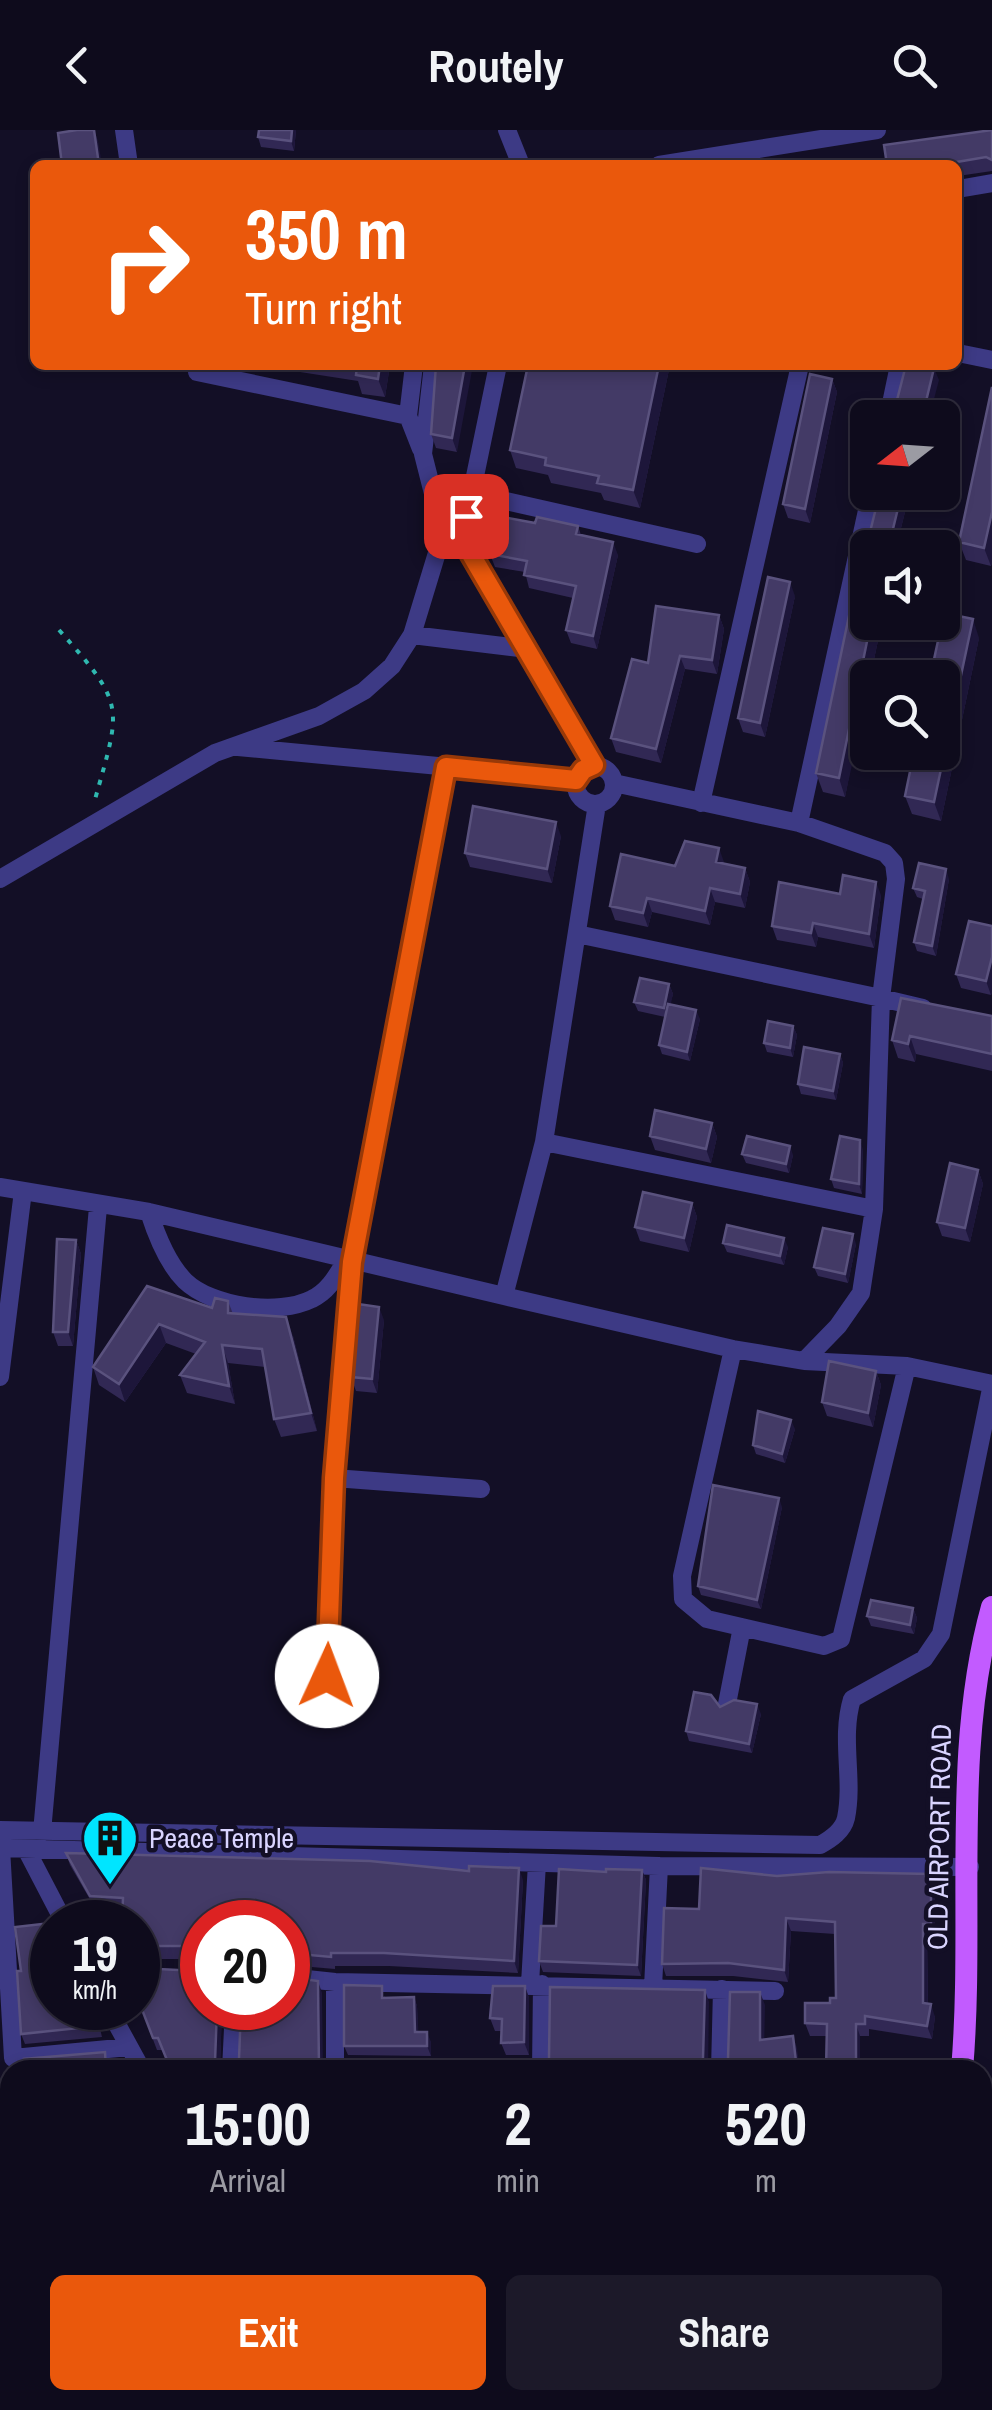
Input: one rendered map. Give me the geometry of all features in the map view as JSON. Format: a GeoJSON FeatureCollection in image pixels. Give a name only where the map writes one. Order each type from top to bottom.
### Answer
{"type":"FeatureCollection","features":[{"type":"Feature","properties":{"kind":"main road","name":"OLD AIRPORT ROAD"},"geometry":{"type":"LineString","coordinates":[[962,2060],[970,1867],[968,1724],[992,1607]]}},
{"type":"Feature","properties":{"kind":"street"},"geometry":{"type":"LineString","coordinates":[[124,130],[128,160]]}},
{"type":"Feature","properties":{"kind":"street"},"geometry":{"type":"LineString","coordinates":[[507,130],[518,160]]}},
{"type":"Feature","properties":{"kind":"street"},"geometry":{"type":"LineString","coordinates":[[690,160],[877,130]]}},
{"type":"Feature","properties":{"kind":"street"},"geometry":{"type":"LineString","coordinates":[[962,188],[992,183]]}},
{"type":"Feature","properties":{"kind":"street"},"geometry":{"type":"LineString","coordinates":[[962,354],[992,360]]}},
{"type":"Feature","properties":{"kind":"street"},"geometry":{"type":"LineString","coordinates":[[0,879],[233,746],[319,716],[364,690],[392,666],[412,635],[443,533],[423,454],[408,416],[413,370]]}},
{"type":"Feature","properties":{"kind":"street"},"geometry":{"type":"LineString","coordinates":[[423,454],[433,370]]}},
{"type":"Feature","properties":{"kind":"street"},"geometry":{"type":"LineString","coordinates":[[497,370],[462,539],[594,765],[608,770],[614,783],[610,797],[598,804]]}},
{"type":"Feature","properties":{"kind":"street"},"geometry":{"type":"LineString","coordinates":[[701,803],[799,370]]}},
{"type":"Feature","properties":{"kind":"street"},"geometry":{"type":"LineString","coordinates":[[892,400],[898,370]]}},
{"type":"Feature","properties":{"kind":"street"},"geometry":{"type":"LineString","coordinates":[[197,372],[408,416]]}},
{"type":"Feature","properties":{"kind":"street"},"geometry":{"type":"LineString","coordinates":[[470,493],[696,544]]}},
{"type":"Feature","properties":{"kind":"street"},"geometry":{"type":"LineString","coordinates":[[800,823],[867,510]]}},
{"type":"Feature","properties":{"kind":"street"},"geometry":{"type":"LineString","coordinates":[[443,533],[462,539]]}},
{"type":"Feature","properties":{"kind":"street"},"geometry":{"type":"LineString","coordinates":[[412,635],[528,649]]}},
{"type":"Feature","properties":{"kind":"street"},"geometry":{"type":"LineString","coordinates":[[233,746],[576,780]]}},
{"type":"Feature","properties":{"kind":"street"},"geometry":{"type":"LineString","coordinates":[[594,765],[583,770],[576,780],[580,797],[598,804]]}},
{"type":"Feature","properties":{"kind":"street"},"geometry":{"type":"LineString","coordinates":[[327,1676],[334,1478],[349,1260],[446,767]]}},
{"type":"Feature","properties":{"kind":"street"},"geometry":{"type":"LineString","coordinates":[[614,783],[800,823],[885,853],[894,863],[896,879],[882,998],[874,1209],[861,1293],[838,1326],[804,1360]]}},
{"type":"Feature","properties":{"kind":"street"},"geometry":{"type":"LineString","coordinates":[[504,1296],[544,1142],[598,804]]}},
{"type":"Feature","properties":{"kind":"street"},"geometry":{"type":"LineString","coordinates":[[577,934],[934,1011]]}},
{"type":"Feature","properties":{"kind":"street"},"geometry":{"type":"LineString","coordinates":[[544,1142],[874,1209]]}},
{"type":"Feature","properties":{"kind":"street"},"geometry":{"type":"LineString","coordinates":[[0,1186],[149,1212],[733,1349],[804,1360],[907,1366],[992,1384],[941,1634],[924,1659],[852,1699],[844,1725],[846,1820],[834,1837],[820,1845],[0,1830]]}},
{"type":"Feature","properties":{"kind":"street"},"geometry":{"type":"LineString","coordinates":[[0,1377],[23,1191]]}},
{"type":"Feature","properties":{"kind":"street"},"geometry":{"type":"LineString","coordinates":[[42,1832],[98,1206]]}},
{"type":"Feature","properties":{"kind":"street"},"geometry":{"type":"LineString","coordinates":[[149,1212],[157,1238],[184,1280],[221,1300],[268,1307],[312,1299],[331,1286],[349,1260]]}},
{"type":"Feature","properties":{"kind":"street"},"geometry":{"type":"LineString","coordinates":[[733,1349],[682,1588],[683,1600],[707,1619],[824,1646],[840,1639],[907,1366]]}},
{"type":"Feature","properties":{"kind":"street"},"geometry":{"type":"LineString","coordinates":[[334,1478],[481,1490]]}},
{"type":"Feature","properties":{"kind":"street"},"geometry":{"type":"LineString","coordinates":[[727,1704],[742,1627]]}},
{"type":"Feature","properties":{"kind":"street"},"geometry":{"type":"LineString","coordinates":[[9,2060],[0,1848],[658,1866],[970,1867]]}},
{"type":"Feature","properties":{"kind":"street"},"geometry":{"type":"LineString","coordinates":[[26,1849],[53,1900]]}},
{"type":"Feature","properties":{"kind":"street"},"geometry":{"type":"LineString","coordinates":[[537,1863],[536,1984],[541,2060]]}},
{"type":"Feature","properties":{"kind":"street"},"geometry":{"type":"LineString","coordinates":[[653,1987],[658,1866]]}},
{"type":"Feature","properties":{"kind":"street"},"geometry":{"type":"LineString","coordinates":[[310,1979],[775,1991]]}},
{"type":"Feature","properties":{"kind":"street"},"geometry":{"type":"LineString","coordinates":[[335,1982],[335,2060]]}},
{"type":"Feature","properties":{"kind":"street"},"geometry":{"type":"LineString","coordinates":[[720,2060],[722,1989]]}},
{"type":"Feature","properties":{"kind":"street"},"geometry":{"type":"LineString","coordinates":[[120,2030],[136,2060]]}},
{"type":"Feature","properties":{"kind":"street"},"geometry":{"type":"LineString","coordinates":[[231,2060],[233,2030]]}},
{"type":"Feature","properties":{"kind":"street"},"geometry":{"type":"LineString","coordinates":[[85,2060],[129,2047]]}},
{"type":"Feature","properties":{"kind":"path"},"geometry":{"type":"LineString","coordinates":[[59,630],[103,678],[116,706],[88,827]]}},
{"type":"Feature","properties":{"kind":"building"},"geometry":{"type":"Polygon","coordinates":[[[94,130],[98,160],[61,160],[58,133],[94,130]]]}},
{"type":"Feature","properties":{"kind":"building"},"geometry":{"type":"Polygon","coordinates":[[[259,130],[292,130],[291,141],[258,137],[259,130]]]}},
{"type":"Feature","properties":{"kind":"building"},"geometry":{"type":"Polygon","coordinates":[[[992,130],[992,160],[886,160],[884,145],[992,130]]]}},
{"type":"Feature","properties":{"kind":"building"},"geometry":{"type":"Polygon","coordinates":[[[356,370],[379,370],[378,379],[356,375],[356,370]]]}},
{"type":"Feature","properties":{"kind":"building"},"geometry":{"type":"Polygon","coordinates":[[[436,370],[464,370],[452,438],[431,434],[436,370]]]}},
{"type":"Feature","properties":{"kind":"building"},"geometry":{"type":"Polygon","coordinates":[[[527,370],[658,370],[633,490],[597,483],[599,476],[545,465],[546,458],[510,450],[527,370]]]}},
{"type":"Feature","properties":{"kind":"building"},"geometry":{"type":"Polygon","coordinates":[[[905,370],[934,370],[926,400],[897,400],[905,370]]]}},
{"type":"Feature","properties":{"kind":"building"},"geometry":{"type":"Polygon","coordinates":[[[810,374],[832,379],[805,509],[783,504],[810,374]]]}},
{"type":"Feature","properties":{"kind":"building"},"geometry":{"type":"Polygon","coordinates":[[[992,387],[992,512],[984,548],[960,542],[992,387]]]}},
{"type":"Feature","properties":{"kind":"building"},"geometry":{"type":"Polygon","coordinates":[[[876,510],[898,510],[893,530],[870,530],[876,510]]]}},
{"type":"Feature","properties":{"kind":"building"},"geometry":{"type":"Polygon","coordinates":[[[497,516],[535,523],[537,517],[578,526],[576,534],[613,542],[593,636],[566,630],[576,586],[524,575],[527,561],[490,554],[497,516]]]}},
{"type":"Feature","properties":{"kind":"building"},"geometry":{"type":"Polygon","coordinates":[[[768,577],[790,582],[760,723],[738,718],[768,577]]]}},
{"type":"Feature","properties":{"kind":"building"},"geometry":{"type":"Polygon","coordinates":[[[656,606],[719,615],[712,660],[680,656],[656,749],[611,738],[632,659],[648,663],[656,606]]]}},
{"type":"Feature","properties":{"kind":"building"},"geometry":{"type":"Polygon","coordinates":[[[850,611],[850,640],[867,640],[863,660],[850,660],[850,724],[839,778],[816,773],[850,611]]]}},
{"type":"Feature","properties":{"kind":"building"},"geometry":{"type":"Polygon","coordinates":[[[960,616],[973,619],[960,680],[960,660],[934,660],[938,640],[960,640],[960,616]]]}},
{"type":"Feature","properties":{"kind":"building"},"geometry":{"type":"Polygon","coordinates":[[[910,770],[941,770],[934,802],[905,796],[910,770]]]}},
{"type":"Feature","properties":{"kind":"building"},"geometry":{"type":"Polygon","coordinates":[[[473,806],[556,822],[547,869],[465,853],[473,806]]]}},
{"type":"Feature","properties":{"kind":"building"},"geometry":{"type":"Polygon","coordinates":[[[685,841],[719,848],[716,862],[745,868],[740,894],[710,888],[705,911],[647,898],[643,913],[610,906],[621,854],[675,866],[685,841]]]}},
{"type":"Feature","properties":{"kind":"building"},"geometry":{"type":"Polygon","coordinates":[[[919,863],[946,869],[932,946],[914,942],[925,891],[913,888],[919,863]]]}},
{"type":"Feature","properties":{"kind":"building"},"geometry":{"type":"Polygon","coordinates":[[[843,875],[876,882],[869,934],[813,923],[811,933],[772,926],[779,882],[840,894],[843,875]]]}},
{"type":"Feature","properties":{"kind":"building"},"geometry":{"type":"Polygon","coordinates":[[[969,921],[992,926],[992,957],[986,981],[956,974],[969,921]]]}},
{"type":"Feature","properties":{"kind":"building"},"geometry":{"type":"Polygon","coordinates":[[[640,978],[669,984],[664,1008],[634,1002],[640,978]]]}},
{"type":"Feature","properties":{"kind":"building"},"geometry":{"type":"Polygon","coordinates":[[[901,998],[992,1016],[992,1054],[910,1036],[908,1044],[892,1040],[901,998]]]}},
{"type":"Feature","properties":{"kind":"building"},"geometry":{"type":"Polygon","coordinates":[[[668,1004],[696,1010],[687,1052],[659,1045],[668,1004]]]}},
{"type":"Feature","properties":{"kind":"building"},"geometry":{"type":"Polygon","coordinates":[[[768,1021],[793,1026],[790,1048],[764,1043],[768,1021]]]}},
{"type":"Feature","properties":{"kind":"building"},"geometry":{"type":"Polygon","coordinates":[[[804,1047],[840,1054],[833,1091],[798,1084],[804,1047]]]}},
{"type":"Feature","properties":{"kind":"building"},"geometry":{"type":"Polygon","coordinates":[[[655,1110],[712,1123],[706,1149],[650,1136],[655,1110]]]}},
{"type":"Feature","properties":{"kind":"building"},"geometry":{"type":"Polygon","coordinates":[[[747,1136],[790,1146],[786,1164],[742,1154],[747,1136]]]}},
{"type":"Feature","properties":{"kind":"building"},"geometry":{"type":"Polygon","coordinates":[[[840,1136],[860,1140],[859,1184],[831,1179],[840,1136]]]}},
{"type":"Feature","properties":{"kind":"building"},"geometry":{"type":"Polygon","coordinates":[[[950,1163],[978,1170],[965,1228],[937,1222],[950,1163]]]}},
{"type":"Feature","properties":{"kind":"building"},"geometry":{"type":"Polygon","coordinates":[[[643,1192],[692,1203],[684,1238],[635,1227],[643,1192]]]}},
{"type":"Feature","properties":{"kind":"building"},"geometry":{"type":"Polygon","coordinates":[[[727,1225],[784,1238],[780,1256],[723,1243],[727,1225]]]}},
{"type":"Feature","properties":{"kind":"building"},"geometry":{"type":"Polygon","coordinates":[[[823,1228],[853,1234],[845,1274],[814,1267],[823,1228]]]}},
{"type":"Feature","properties":{"kind":"building"},"geometry":{"type":"Polygon","coordinates":[[[57,1239],[76,1240],[68,1332],[53,1332],[57,1239]]]}},
{"type":"Feature","properties":{"kind":"building"},"geometry":{"type":"Polygon","coordinates":[[[147,1286],[212,1308],[215,1298],[228,1301],[228,1313],[286,1317],[311,1413],[274,1419],[262,1349],[222,1345],[229,1386],[180,1375],[205,1342],[159,1324],[119,1384],[93,1367],[147,1286]]]}},
{"type":"Feature","properties":{"kind":"building"},"geometry":{"type":"Polygon","coordinates":[[[358,1304],[379,1307],[372,1379],[351,1377],[358,1304]]]}},
{"type":"Feature","properties":{"kind":"building"},"geometry":{"type":"Polygon","coordinates":[[[829,1361],[876,1371],[868,1413],[822,1402],[829,1361]]]}},
{"type":"Feature","properties":{"kind":"building"},"geometry":{"type":"Polygon","coordinates":[[[758,1411],[791,1420],[782,1454],[753,1445],[758,1411]]]}},
{"type":"Feature","properties":{"kind":"building"},"geometry":{"type":"Polygon","coordinates":[[[713,1485],[779,1498],[757,1600],[698,1586],[713,1485]]]}},
{"type":"Feature","properties":{"kind":"building"},"geometry":{"type":"Polygon","coordinates":[[[871,1600],[913,1608],[910,1625],[867,1616],[871,1600]]]}},
{"type":"Feature","properties":{"kind":"building"},"geometry":{"type":"Polygon","coordinates":[[[694,1692],[711,1695],[720,1707],[734,1700],[757,1704],[749,1744],[686,1731],[694,1692]]]}},
{"type":"Feature","properties":{"kind":"building"},"geometry":{"type":"Polygon","coordinates":[[[66,1853],[370,1861],[469,1871],[469,1866],[519,1868],[514,1961],[384,1953],[310,1955],[310,1900],[180,1900],[180,1946],[160,1946],[160,1900],[90,1896],[66,1853]]]}},
{"type":"Feature","properties":{"kind":"building"},"geometry":{"type":"Polygon","coordinates":[[[701,1868],[777,1876],[829,1872],[931,1874],[931,1924],[923,1924],[923,2003],[931,2004],[927,2026],[865,2016],[865,2024],[856,2024],[856,2060],[826,2060],[827,2024],[805,2023],[805,2003],[830,2003],[830,1998],[836,1998],[835,1922],[786,1918],[784,1970],[728,1963],[662,1964],[664,1908],[699,1909],[701,1868]]]}},
{"type":"Feature","properties":{"kind":"building"},"geometry":{"type":"Polygon","coordinates":[[[559,1869],[642,1870],[637,1965],[539,1961],[541,1926],[556,1926],[559,1869]]]}},
{"type":"Feature","properties":{"kind":"building"},"geometry":{"type":"Polygon","coordinates":[[[30,1925],[30,2030],[60,2030],[21,2034],[17,1971],[21,1971],[15,1927],[30,1925]]]}},
{"type":"Feature","properties":{"kind":"building"},"geometry":{"type":"Polygon","coordinates":[[[160,1969],[180,1970],[180,2030],[216,2030],[215,2060],[167,2060],[158,2038],[153,2038],[150,2030],[160,2030],[160,1969]]]}},
{"type":"Feature","properties":{"kind":"building"},"geometry":{"type":"Polygon","coordinates":[[[310,1980],[318,1981],[319,2060],[239,2059],[240,2030],[310,2030],[310,1980]]]}},
{"type":"Feature","properties":{"kind":"building"},"geometry":{"type":"Polygon","coordinates":[[[344,1985],[382,1986],[382,1998],[414,1997],[415,2032],[427,2032],[427,2046],[344,2046],[344,1985]]]}},
{"type":"Feature","properties":{"kind":"building"},"geometry":{"type":"Polygon","coordinates":[[[493,1986],[525,1986],[524,2042],[501,2043],[502,2019],[490,2018],[493,1986]]]}},
{"type":"Feature","properties":{"kind":"building"},"geometry":{"type":"Polygon","coordinates":[[[550,1987],[705,1990],[705,2060],[549,2058],[550,1987]]]}},
{"type":"Feature","properties":{"kind":"building"},"geometry":{"type":"Polygon","coordinates":[[[730,1992],[760,1992],[760,2040],[793,2036],[796,2060],[727,2060],[730,1992]]]}},
{"type":"Feature","properties":{"kind":"building"},"geometry":{"type":"Polygon","coordinates":[[[105,2052],[105,2060],[24,2060],[105,2052]]]}},
{"type":"Feature","properties":{"kind":"place","name":"Peace Temple"},"geometry":{"type":"Point","coordinates":[110,1887]}},
{"type":"Feature","properties":{"kind":"route"},"geometry":{"type":"LineString","coordinates":[[327,1676],[334,1478],[352,1262],[446,767],[576,780],[583,770],[594,765],[462,539],[466,516]]}}]}
